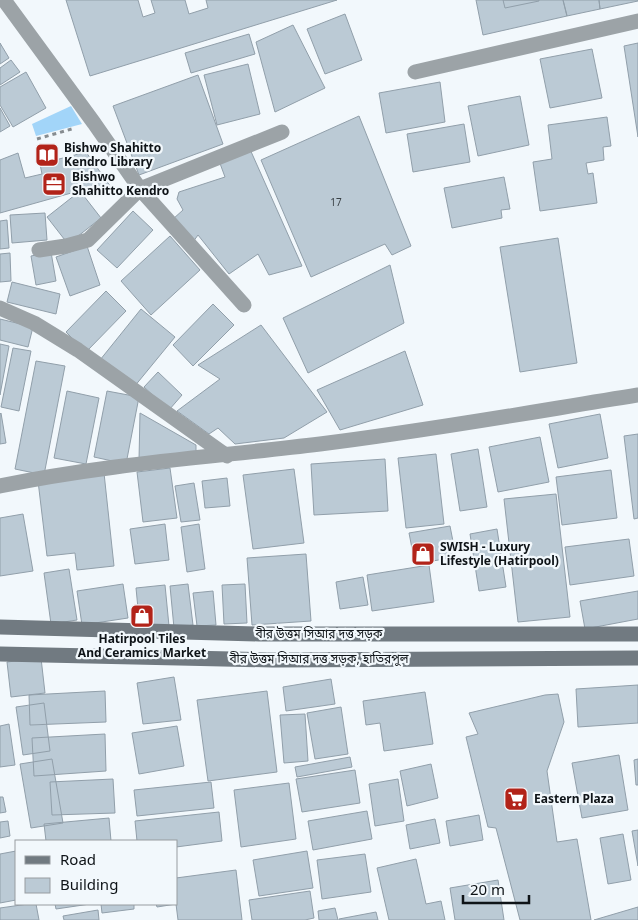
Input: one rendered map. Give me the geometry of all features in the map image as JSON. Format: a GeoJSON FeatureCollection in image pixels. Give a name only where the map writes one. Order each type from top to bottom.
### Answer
{"type":"FeatureCollection","features":[{"type":"Feature","properties":{"kind":"main road","name":"বীর উত্তম সিআর দত্ত সড়ক"},"geometry":{"type":"LineString","coordinates":[[0,627],[259,634],[638,634]]}},
{"type":"Feature","properties":{"kind":"main road","name":"বীর উত্তম সিআর দত্ত সড়ক, হাতিরপুল"},"geometry":{"type":"LineString","coordinates":[[0,654],[273,660],[638,658]]}},
{"type":"Feature","properties":{"kind":"street"},"geometry":{"type":"LineString","coordinates":[[4,0],[140,189],[244,305]]}},
{"type":"Feature","properties":{"kind":"street"},"geometry":{"type":"LineString","coordinates":[[414,72],[638,21]]}},
{"type":"Feature","properties":{"kind":"street"},"geometry":{"type":"LineString","coordinates":[[39,250],[88,240],[140,189],[282,132]]}},
{"type":"Feature","properties":{"kind":"street"},"geometry":{"type":"LineString","coordinates":[[0,308],[34,323],[78,350],[227,456]]}},
{"type":"Feature","properties":{"kind":"street"},"geometry":{"type":"LineString","coordinates":[[0,486],[91,470],[367,439],[638,395]]}},
{"type":"Feature","properties":{"kind":"path"},"geometry":{"type":"LineString","coordinates":[[37,138],[94,123]]}},
{"type":"Feature","properties":{"kind":"shaded area"},"geometry":{"type":"Polygon","coordinates":[[[71,106],[82,124],[36,136],[32,124],[71,106]]]}},
{"type":"Feature","properties":{"kind":"building"},"geometry":{"type":"Polygon","coordinates":[[[66,0],[138,0],[143,17],[155,13],[151,0],[185,0],[189,14],[208,8],[206,0],[337,0],[90,76],[66,0]]]}},
{"type":"Feature","properties":{"kind":"building"},"geometry":{"type":"Polygon","coordinates":[[[476,0],[563,0],[567,16],[483,35],[476,0]]]}},
{"type":"Feature","properties":{"kind":"building"},"geometry":{"type":"Polygon","coordinates":[[[503,0],[539,0],[539,1],[505,8],[503,0]]]}},
{"type":"Feature","properties":{"kind":"building"},"geometry":{"type":"Polygon","coordinates":[[[563,0],[599,0],[600,9],[567,16],[563,0]]]}},
{"type":"Feature","properties":{"kind":"building"},"geometry":{"type":"Polygon","coordinates":[[[599,0],[638,0],[638,1],[600,9],[599,0]]]}},
{"type":"Feature","properties":{"kind":"building"},"geometry":{"type":"Polygon","coordinates":[[[345,14],[362,60],[325,74],[307,29],[345,14]]]}},
{"type":"Feature","properties":{"kind":"building"},"geometry":{"type":"Polygon","coordinates":[[[293,25],[325,88],[275,112],[256,42],[293,25]]]}},
{"type":"Feature","properties":{"kind":"building"},"geometry":{"type":"Polygon","coordinates":[[[249,34],[255,54],[191,73],[185,53],[249,34]]]}},
{"type":"Feature","properties":{"kind":"building"},"geometry":{"type":"Polygon","coordinates":[[[0,43],[9,58],[0,64],[0,43]]]}},
{"type":"Feature","properties":{"kind":"building"},"geometry":{"type":"Polygon","coordinates":[[[638,43],[638,137],[624,46],[638,43]]]}},
{"type":"Feature","properties":{"kind":"building"},"geometry":{"type":"Polygon","coordinates":[[[592,49],[602,98],[550,108],[540,59],[592,49]]]}},
{"type":"Feature","properties":{"kind":"building"},"geometry":{"type":"Polygon","coordinates":[[[11,60],[20,72],[0,85],[0,68],[11,60]]]}},
{"type":"Feature","properties":{"kind":"building"},"geometry":{"type":"Polygon","coordinates":[[[248,64],[260,114],[217,125],[204,75],[248,64]]]}},
{"type":"Feature","properties":{"kind":"building"},"geometry":{"type":"Polygon","coordinates":[[[26,72],[46,108],[13,127],[0,105],[0,87],[26,72]]]}},
{"type":"Feature","properties":{"kind":"building"},"geometry":{"type":"Polygon","coordinates":[[[198,75],[223,144],[139,175],[113,106],[198,75]]]}},
{"type":"Feature","properties":{"kind":"building"},"geometry":{"type":"Polygon","coordinates":[[[440,82],[445,122],[386,133],[379,93],[440,82]]]}},
{"type":"Feature","properties":{"kind":"building"},"geometry":{"type":"Polygon","coordinates":[[[520,96],[529,145],[478,156],[468,106],[520,96]]]}},
{"type":"Feature","properties":{"kind":"building"},"geometry":{"type":"Polygon","coordinates":[[[0,108],[10,126],[0,132],[0,108]]]}},
{"type":"Feature","properties":{"kind":"building"},"geometry":{"type":"Polygon","coordinates":[[[359,116],[411,246],[392,255],[385,244],[311,277],[261,160],[359,116]]]}},
{"type":"Feature","properties":{"kind":"building"},"geometry":{"type":"Polygon","coordinates":[[[607,117],[611,146],[603,147],[604,160],[586,163],[588,174],[593,173],[597,203],[540,211],[533,162],[552,159],[548,125],[607,117]]]}},
{"type":"Feature","properties":{"kind":"building"},"geometry":{"type":"Polygon","coordinates":[[[464,124],[470,162],[413,172],[407,134],[464,124]]]}},
{"type":"Feature","properties":{"kind":"building"},"geometry":{"type":"Polygon","coordinates":[[[249,147],[302,266],[269,275],[258,254],[229,274],[198,235],[193,242],[173,219],[183,210],[177,199],[179,192],[225,177],[218,158],[249,147]]]}},
{"type":"Feature","properties":{"kind":"building","name":"Bishwo Shahitto Kendro"},"geometry":{"type":"Polygon","coordinates":[[[86,152],[113,190],[86,195],[82,190],[0,213],[0,160],[18,153],[25,178],[42,174],[40,164],[86,152]]]}},
{"type":"Feature","properties":{"kind":"building"},"geometry":{"type":"Polygon","coordinates":[[[504,177],[510,209],[501,210],[502,218],[452,228],[444,188],[504,177]]]}},
{"type":"Feature","properties":{"kind":"building"},"geometry":{"type":"Polygon","coordinates":[[[80,191],[101,218],[68,244],[47,217],[80,191]]]}},
{"type":"Feature","properties":{"kind":"building"},"geometry":{"type":"Polygon","coordinates":[[[133,211],[153,230],[117,268],[97,250],[133,211]]]}},
{"type":"Feature","properties":{"kind":"building"},"geometry":{"type":"Polygon","coordinates":[[[45,213],[47,240],[12,243],[10,215],[45,213]]]}},
{"type":"Feature","properties":{"kind":"building"},"geometry":{"type":"Polygon","coordinates":[[[7,220],[9,248],[0,249],[0,221],[7,220]]]}},
{"type":"Feature","properties":{"kind":"building"},"geometry":{"type":"Polygon","coordinates":[[[170,236],[200,270],[151,315],[121,281],[170,236]]]}},
{"type":"Feature","properties":{"kind":"building"},"geometry":{"type":"Polygon","coordinates":[[[558,238],[577,363],[520,372],[500,247],[558,238]]]}},
{"type":"Feature","properties":{"kind":"building"},"geometry":{"type":"Polygon","coordinates":[[[87,246],[100,285],[70,296],[56,257],[87,246]]]}},
{"type":"Feature","properties":{"kind":"building"},"geometry":{"type":"Polygon","coordinates":[[[51,252],[56,281],[36,285],[31,256],[51,252]]]}},
{"type":"Feature","properties":{"kind":"building"},"geometry":{"type":"Polygon","coordinates":[[[10,253],[11,281],[0,282],[0,254],[10,253]]]}},
{"type":"Feature","properties":{"kind":"building"},"geometry":{"type":"Polygon","coordinates":[[[390,265],[404,323],[308,373],[283,318],[390,265]]]}},
{"type":"Feature","properties":{"kind":"building"},"geometry":{"type":"Polygon","coordinates":[[[12,282],[60,294],[56,314],[7,302],[12,282]]]}},
{"type":"Feature","properties":{"kind":"building"},"geometry":{"type":"Polygon","coordinates":[[[106,291],[126,311],[86,352],[66,332],[106,291]]]}},
{"type":"Feature","properties":{"kind":"building"},"geometry":{"type":"Polygon","coordinates":[[[213,304],[234,325],[193,366],[173,345],[213,304]]]}},
{"type":"Feature","properties":{"kind":"building"},"geometry":{"type":"Polygon","coordinates":[[[141,309],[175,337],[134,387],[100,360],[141,309]]]}},
{"type":"Feature","properties":{"kind":"building"},"geometry":{"type":"Polygon","coordinates":[[[0,319],[33,327],[28,347],[0,340],[0,319]]]}},
{"type":"Feature","properties":{"kind":"building"},"geometry":{"type":"Polygon","coordinates":[[[261,325],[327,412],[284,438],[235,444],[218,428],[209,434],[177,411],[220,379],[198,365],[261,325]]]}},
{"type":"Feature","properties":{"kind":"building"},"geometry":{"type":"Polygon","coordinates":[[[0,344],[9,346],[0,395],[0,344]]]}},
{"type":"Feature","properties":{"kind":"building"},"geometry":{"type":"Polygon","coordinates":[[[13,348],[31,351],[19,411],[1,407],[13,348]]]}},
{"type":"Feature","properties":{"kind":"building"},"geometry":{"type":"Polygon","coordinates":[[[405,351],[423,405],[340,430],[317,390],[405,351]]]}},
{"type":"Feature","properties":{"kind":"building"},"geometry":{"type":"Polygon","coordinates":[[[36,361],[65,366],[44,475],[15,469],[36,361]]]}},
{"type":"Feature","properties":{"kind":"building"},"geometry":{"type":"Polygon","coordinates":[[[158,372],[182,395],[169,410],[144,387],[158,372]]]}},
{"type":"Feature","properties":{"kind":"building"},"geometry":{"type":"Polygon","coordinates":[[[67,391],[99,398],[86,464],[54,458],[67,391]]]}},
{"type":"Feature","properties":{"kind":"building"},"geometry":{"type":"Polygon","coordinates":[[[107,391],[139,397],[126,464],[94,457],[107,391]]]}},
{"type":"Feature","properties":{"kind":"building"},"geometry":{"type":"Polygon","coordinates":[[[140,413],[196,445],[196,454],[139,460],[140,413]]]}},
{"type":"Feature","properties":{"kind":"building"},"geometry":{"type":"Polygon","coordinates":[[[0,414],[6,443],[0,444],[0,414]]]}},
{"type":"Feature","properties":{"kind":"building"},"geometry":{"type":"Polygon","coordinates":[[[600,414],[608,458],[558,468],[549,424],[600,414]]]}},
{"type":"Feature","properties":{"kind":"building"},"geometry":{"type":"Polygon","coordinates":[[[638,434],[638,518],[634,519],[624,436],[638,434]]]}},
{"type":"Feature","properties":{"kind":"building"},"geometry":{"type":"Polygon","coordinates":[[[540,437],[549,482],[498,492],[489,447],[540,437]]]}},
{"type":"Feature","properties":{"kind":"building"},"geometry":{"type":"Polygon","coordinates":[[[478,449],[487,507],[460,511],[451,454],[478,449]]]}},
{"type":"Feature","properties":{"kind":"building"},"geometry":{"type":"Polygon","coordinates":[[[436,454],[444,524],[406,528],[398,458],[436,454]]]}},
{"type":"Feature","properties":{"kind":"building"},"geometry":{"type":"Polygon","coordinates":[[[385,459],[388,511],[314,515],[311,464],[385,459]]]}},
{"type":"Feature","properties":{"kind":"building"},"geometry":{"type":"Polygon","coordinates":[[[170,468],[177,518],[143,522],[137,472],[170,468]]]}},
{"type":"Feature","properties":{"kind":"building"},"geometry":{"type":"Polygon","coordinates":[[[294,469],[304,543],[253,549],[243,475],[294,469]]]}},
{"type":"Feature","properties":{"kind":"building"},"geometry":{"type":"Polygon","coordinates":[[[611,470],[617,518],[562,525],[556,477],[611,470]]]}},
{"type":"Feature","properties":{"kind":"building"},"geometry":{"type":"Polygon","coordinates":[[[104,473],[114,566],[77,570],[75,553],[47,556],[38,481],[104,473]]]}},
{"type":"Feature","properties":{"kind":"building"},"geometry":{"type":"Polygon","coordinates":[[[227,478],[230,506],[205,508],[202,481],[227,478]]]}},
{"type":"Feature","properties":{"kind":"building"},"geometry":{"type":"Polygon","coordinates":[[[194,483],[200,520],[181,522],[175,486],[194,483]]]}},
{"type":"Feature","properties":{"kind":"building"},"geometry":{"type":"Polygon","coordinates":[[[556,494],[570,617],[518,622],[504,499],[556,494]]]}},
{"type":"Feature","properties":{"kind":"building"},"geometry":{"type":"Polygon","coordinates":[[[23,514],[33,571],[0,576],[0,518],[23,514]]]}},
{"type":"Feature","properties":{"kind":"building"},"geometry":{"type":"Polygon","coordinates":[[[165,524],[169,560],[135,564],[130,529],[165,524]]]}},
{"type":"Feature","properties":{"kind":"building"},"geometry":{"type":"Polygon","coordinates":[[[199,524],[205,569],[187,572],[181,527],[199,524]]]}},
{"type":"Feature","properties":{"kind":"building"},"geometry":{"type":"Polygon","coordinates":[[[450,526],[456,557],[415,564],[409,533],[450,526]]]}},
{"type":"Feature","properties":{"kind":"building"},"geometry":{"type":"Polygon","coordinates":[[[497,529],[506,587],[479,591],[470,534],[497,529]]]}},
{"type":"Feature","properties":{"kind":"building"},"geometry":{"type":"Polygon","coordinates":[[[629,539],[634,576],[570,585],[565,547],[629,539]]]}},
{"type":"Feature","properties":{"kind":"building"},"geometry":{"type":"Polygon","coordinates":[[[306,554],[311,621],[252,625],[247,558],[306,554]]]}},
{"type":"Feature","properties":{"kind":"building"},"geometry":{"type":"Polygon","coordinates":[[[429,565],[434,602],[372,611],[367,575],[429,565]]]}},
{"type":"Feature","properties":{"kind":"building"},"geometry":{"type":"Polygon","coordinates":[[[69,569],[77,620],[51,624],[44,573],[69,569]]]}},
{"type":"Feature","properties":{"kind":"building"},"geometry":{"type":"Polygon","coordinates":[[[363,577],[368,605],[340,609],[336,582],[363,577]]]}},
{"type":"Feature","properties":{"kind":"building"},"geometry":{"type":"Polygon","coordinates":[[[123,584],[128,618],[82,625],[77,591],[123,584]]]}},
{"type":"Feature","properties":{"kind":"building"},"geometry":{"type":"Polygon","coordinates":[[[188,584],[193,625],[174,628],[170,586],[188,584]]]}},
{"type":"Feature","properties":{"kind":"building"},"geometry":{"type":"Polygon","coordinates":[[[245,584],[247,623],[224,624],[222,585],[245,584]]]}},
{"type":"Feature","properties":{"kind":"building"},"geometry":{"type":"Polygon","coordinates":[[[165,585],[169,626],[140,629],[136,588],[165,585]]]}},
{"type":"Feature","properties":{"kind":"building"},"geometry":{"type":"Polygon","coordinates":[[[213,591],[216,625],[197,626],[193,593],[213,591]]]}},
{"type":"Feature","properties":{"kind":"building"},"geometry":{"type":"Polygon","coordinates":[[[638,591],[638,619],[585,629],[580,601],[638,591]]]}},
{"type":"Feature","properties":{"kind":"building"},"geometry":{"type":"Polygon","coordinates":[[[41,658],[45,693],[11,697],[7,662],[41,658]]]}},
{"type":"Feature","properties":{"kind":"building"},"geometry":{"type":"Polygon","coordinates":[[[174,677],[181,720],[143,724],[137,683],[174,677]]]}},
{"type":"Feature","properties":{"kind":"building"},"geometry":{"type":"Polygon","coordinates":[[[331,679],[335,704],[286,711],[283,687],[331,679]]]}},
{"type":"Feature","properties":{"kind":"building"},"geometry":{"type":"Polygon","coordinates":[[[638,685],[638,723],[578,727],[576,689],[638,685]]]}},
{"type":"Feature","properties":{"kind":"building"},"geometry":{"type":"Polygon","coordinates":[[[105,691],[106,722],[30,725],[29,695],[105,691]]]}},
{"type":"Feature","properties":{"kind":"building"},"geometry":{"type":"Polygon","coordinates":[[[267,691],[277,772],[208,781],[197,700],[267,691]]]}},
{"type":"Feature","properties":{"kind":"building"},"geometry":{"type":"Polygon","coordinates":[[[425,692],[433,744],[384,751],[380,723],[366,725],[363,701],[425,692]]]}},
{"type":"Feature","properties":{"kind":"building","name":"Eastern Plaza"},"geometry":{"type":"Polygon","coordinates":[[[558,694],[564,722],[547,771],[557,842],[577,839],[591,920],[520,920],[496,828],[488,827],[466,737],[478,734],[469,713],[545,695],[558,694]]]}},
{"type":"Feature","properties":{"kind":"building"},"geometry":{"type":"Polygon","coordinates":[[[44,703],[50,751],[23,755],[16,707],[44,703]]]}},
{"type":"Feature","properties":{"kind":"building"},"geometry":{"type":"Polygon","coordinates":[[[341,707],[348,754],[315,759],[307,713],[341,707]]]}},
{"type":"Feature","properties":{"kind":"building"},"geometry":{"type":"Polygon","coordinates":[[[305,714],[308,761],[284,763],[280,715],[305,714]]]}},
{"type":"Feature","properties":{"kind":"building"},"geometry":{"type":"Polygon","coordinates":[[[9,724],[15,765],[0,767],[0,726],[9,724]]]}},
{"type":"Feature","properties":{"kind":"building"},"geometry":{"type":"Polygon","coordinates":[[[177,726],[184,766],[139,774],[132,733],[177,726]]]}},
{"type":"Feature","properties":{"kind":"building"},"geometry":{"type":"Polygon","coordinates":[[[105,734],[106,771],[34,776],[32,738],[105,734]]]}},
{"type":"Feature","properties":{"kind":"building"},"geometry":{"type":"Polygon","coordinates":[[[619,755],[628,810],[582,818],[572,763],[619,755]]]}},
{"type":"Feature","properties":{"kind":"building"},"geometry":{"type":"Polygon","coordinates":[[[350,757],[352,767],[297,777],[295,767],[350,757]]]}},
{"type":"Feature","properties":{"kind":"building"},"geometry":{"type":"Polygon","coordinates":[[[52,759],[63,823],[31,828],[20,764],[52,759]]]}},
{"type":"Feature","properties":{"kind":"building"},"geometry":{"type":"Polygon","coordinates":[[[638,759],[638,785],[636,785],[634,760],[638,759]]]}},
{"type":"Feature","properties":{"kind":"building"},"geometry":{"type":"Polygon","coordinates":[[[431,764],[438,798],[407,806],[400,771],[431,764]]]}},
{"type":"Feature","properties":{"kind":"building"},"geometry":{"type":"Polygon","coordinates":[[[355,770],[360,803],[302,812],[296,779],[355,770]]]}},
{"type":"Feature","properties":{"kind":"building"},"geometry":{"type":"Polygon","coordinates":[[[113,779],[115,813],[52,815],[50,782],[113,779]]]}},
{"type":"Feature","properties":{"kind":"building"},"geometry":{"type":"Polygon","coordinates":[[[398,779],[404,821],[375,826],[369,784],[398,779]]]}},
{"type":"Feature","properties":{"kind":"building"},"geometry":{"type":"Polygon","coordinates":[[[211,782],[214,808],[137,816],[134,790],[211,782]]]}},
{"type":"Feature","properties":{"kind":"building"},"geometry":{"type":"Polygon","coordinates":[[[289,783],[296,839],[241,847],[234,790],[289,783]]]}},
{"type":"Feature","properties":{"kind":"building"},"geometry":{"type":"Polygon","coordinates":[[[0,797],[3,797],[6,812],[0,813],[0,797]]]}},
{"type":"Feature","properties":{"kind":"building"},"geometry":{"type":"Polygon","coordinates":[[[367,811],[372,839],[313,850],[308,821],[367,811]]]}},
{"type":"Feature","properties":{"kind":"building"},"geometry":{"type":"Polygon","coordinates":[[[219,812],[222,841],[178,847],[178,840],[137,840],[135,821],[219,812]]]}},
{"type":"Feature","properties":{"kind":"building"},"geometry":{"type":"Polygon","coordinates":[[[479,815],[483,840],[450,846],[446,821],[479,815]]]}},
{"type":"Feature","properties":{"kind":"building"},"geometry":{"type":"Polygon","coordinates":[[[109,818],[111,840],[46,840],[44,824],[109,818]]]}},
{"type":"Feature","properties":{"kind":"building"},"geometry":{"type":"Polygon","coordinates":[[[435,819],[440,843],[410,849],[406,825],[435,819]]]}},
{"type":"Feature","properties":{"kind":"building"},"geometry":{"type":"Polygon","coordinates":[[[8,821],[10,836],[0,838],[0,822],[8,821]]]}},
{"type":"Feature","properties":{"kind":"building"},"geometry":{"type":"Polygon","coordinates":[[[638,830],[638,866],[632,831],[638,830]]]}},
{"type":"Feature","properties":{"kind":"building"},"geometry":{"type":"Polygon","coordinates":[[[623,834],[631,880],[608,884],[600,838],[623,834]]]}},
{"type":"Feature","properties":{"kind":"building"},"geometry":{"type":"Polygon","coordinates":[[[15,851],[15,900],[0,903],[0,854],[15,851]]]}},
{"type":"Feature","properties":{"kind":"building"},"geometry":{"type":"Polygon","coordinates":[[[307,851],[313,888],[259,896],[253,860],[307,851]]]}},
{"type":"Feature","properties":{"kind":"building"},"geometry":{"type":"Polygon","coordinates":[[[365,854],[371,892],[322,899],[317,860],[365,854]]]}},
{"type":"Feature","properties":{"kind":"building"},"geometry":{"type":"Polygon","coordinates":[[[416,859],[426,904],[441,901],[445,920],[389,920],[377,868],[416,859]]]}},
{"type":"Feature","properties":{"kind":"building"},"geometry":{"type":"Polygon","coordinates":[[[236,870],[242,920],[178,920],[176,905],[178,905],[178,878],[236,870]]]}},
{"type":"Feature","properties":{"kind":"building"},"geometry":{"type":"Polygon","coordinates":[[[498,880],[504,920],[455,920],[450,888],[498,880]]]}},
{"type":"Feature","properties":{"kind":"building"},"geometry":{"type":"Polygon","coordinates":[[[310,891],[314,918],[305,920],[252,920],[249,900],[310,891]]]}},
{"type":"Feature","properties":{"kind":"building"},"geometry":{"type":"Polygon","coordinates":[[[36,905],[39,920],[0,920],[0,908],[36,905]]]}},
{"type":"Feature","properties":{"kind":"building"},"geometry":{"type":"Polygon","coordinates":[[[55,905],[83,905],[56,909],[55,905]]]}},
{"type":"Feature","properties":{"kind":"building"},"geometry":{"type":"Polygon","coordinates":[[[101,905],[134,905],[134,909],[102,913],[101,905]]]}},
{"type":"Feature","properties":{"kind":"building"},"geometry":{"type":"Polygon","coordinates":[[[638,907],[638,920],[594,920],[638,907]]]}},
{"type":"Feature","properties":{"kind":"building"},"geometry":{"type":"Polygon","coordinates":[[[335,908],[338,920],[319,920],[318,911],[335,908]]]}},
{"type":"Feature","properties":{"kind":"building"},"geometry":{"type":"Polygon","coordinates":[[[98,910],[99,920],[64,920],[63,916],[98,910]]]}},
{"type":"Feature","properties":{"kind":"building"},"geometry":{"type":"Polygon","coordinates":[[[376,912],[378,920],[339,920],[339,919],[376,912]]]}},
{"type":"Feature","properties":{"kind":"place","name":"Bishwo Shahitto Kendro Library"},"geometry":{"type":"Point","coordinates":[47,155]}},
{"type":"Feature","properties":{"kind":"place","name":"Bishwo Shahitto Kendro"},"geometry":{"type":"Point","coordinates":[54,184]}},
{"type":"Feature","properties":{"kind":"place","name":"SWISH - Luxury Lifestyle (Hatirpool)"},"geometry":{"type":"Point","coordinates":[423,554]}},
{"type":"Feature","properties":{"kind":"place","name":"Hatirpool Tiles And Ceramics Market"},"geometry":{"type":"Point","coordinates":[142,616]}},
{"type":"Feature","properties":{"kind":"place","name":"Eastern Plaza"},"geometry":{"type":"Point","coordinates":[516,799]}}]}
